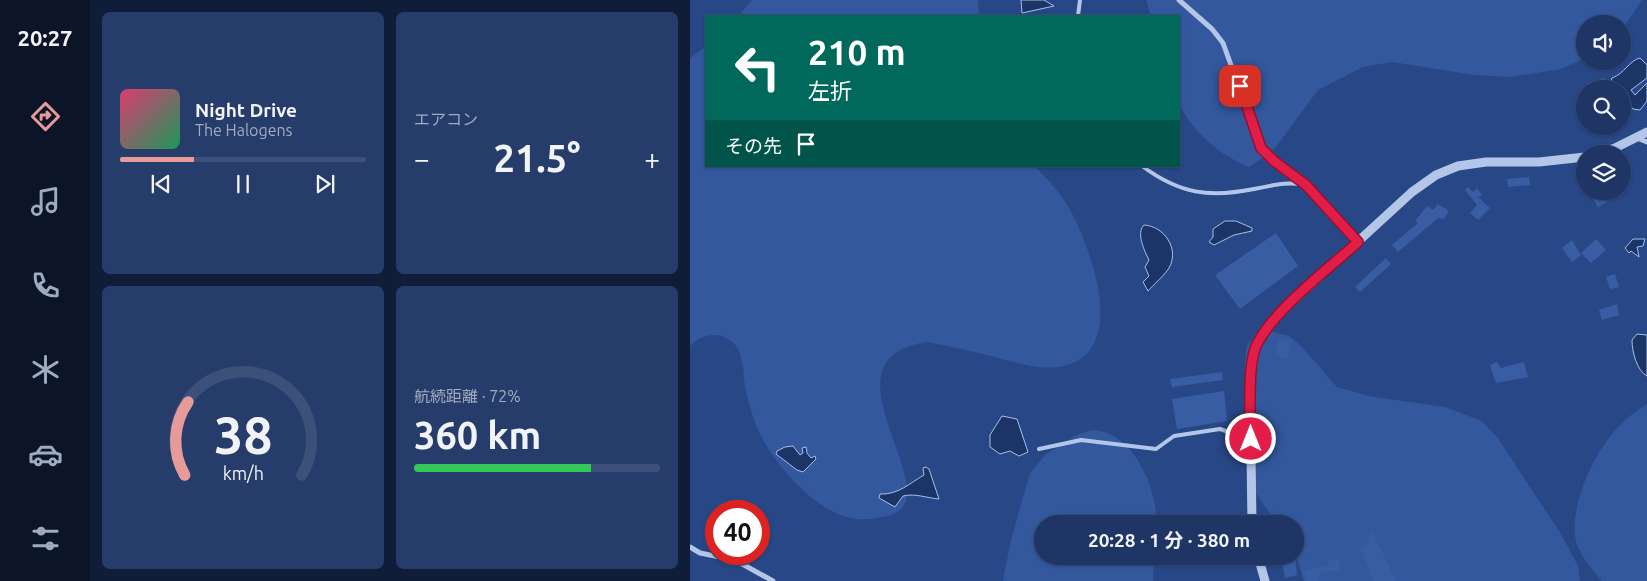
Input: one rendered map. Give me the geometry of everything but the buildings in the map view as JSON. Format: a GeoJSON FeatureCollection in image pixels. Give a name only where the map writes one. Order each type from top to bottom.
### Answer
{"type":"FeatureCollection","features":[{"type":"Feature","properties":{"kind":"street"},"geometry":{"type":"LineString","coordinates":[[1179,0],[1212,29],[1223,43],[1261,148],[1274,161],[1306,185],[1358,242]]}},
{"type":"Feature","properties":{"kind":"street"},"geometry":{"type":"LineString","coordinates":[[1621,145],[1647,132]]}},
{"type":"Feature","properties":{"kind":"street"},"geometry":{"type":"LineString","coordinates":[[1636,138],[1647,142]]}},
{"type":"Feature","properties":{"kind":"street"},"geometry":{"type":"LineString","coordinates":[[1252,515],[1250,382],[1256,345],[1280,313],[1412,192],[1436,175],[1458,166],[1486,162],[1539,162],[1576,158]]}},
{"type":"Feature","properties":{"kind":"street"},"geometry":{"type":"LineString","coordinates":[[690,547],[700,553],[735,560],[773,581]]}},
{"type":"Feature","properties":{"kind":"street"},"geometry":{"type":"LineString","coordinates":[[1261,565],[1265,581]]}},
{"type":"Feature","properties":{"kind":"lane"},"geometry":{"type":"LineString","coordinates":[[1078,15],[1080,0]]}},
{"type":"Feature","properties":{"kind":"lane"},"geometry":{"type":"LineString","coordinates":[[1143,167],[1162,181],[1195,193],[1243,191],[1292,182],[1306,185]]}},
{"type":"Feature","properties":{"kind":"lane"},"geometry":{"type":"LineString","coordinates":[[1039,449],[1081,440],[1156,449],[1174,436],[1220,429],[1251,439]]}},
{"type":"Feature","properties":{"kind":"shaded area"},"geometry":{"type":"Polygon","coordinates":[[[752,0],[978,0],[979,15],[739,15],[752,0]]]}},
{"type":"Feature","properties":{"kind":"shaded area"},"geometry":{"type":"Polygon","coordinates":[[[1021,0],[1044,0],[1054,6],[1022,13],[1021,0]]]}},
{"type":"Feature","properties":{"kind":"shaded area"},"geometry":{"type":"Polygon","coordinates":[[[1146,0],[1642,0],[1631,16],[1576,15],[1576,62],[1561,69],[1511,77],[1474,75],[1392,62],[1363,67],[1318,90],[1273,151],[1249,167],[1227,156],[1208,142],[1192,125],[1180,106],[1180,15],[1151,15],[1146,0]]]}},
{"type":"Feature","properties":{"kind":"shaded area"},"geometry":{"type":"Polygon","coordinates":[[[705,47],[705,167],[1036,167],[1065,202],[1078,226],[1095,273],[1100,298],[1100,323],[1094,343],[1081,359],[1058,367],[1036,367],[927,342],[895,354],[881,374],[882,401],[907,485],[904,505],[887,516],[872,519],[856,519],[840,515],[824,507],[809,495],[781,466],[760,434],[748,399],[738,349],[728,339],[715,335],[702,338],[690,346],[690,58],[705,47]]]}},
{"type":"Feature","properties":{"kind":"shaded area"},"geometry":{"type":"Polygon","coordinates":[[[1640,58],[1647,65],[1647,78],[1631,90],[1631,80],[1611,80],[1623,70],[1631,70],[1631,63],[1640,58]]]}},
{"type":"Feature","properties":{"kind":"shaded area"},"geometry":{"type":"Polygon","coordinates":[[[1647,83],[1647,101],[1640,110],[1633,109],[1631,106],[1631,90],[1635,95],[1647,83]]]}},
{"type":"Feature","properties":{"kind":"shaded area"},"geometry":{"type":"Polygon","coordinates":[[[1225,221],[1236,221],[1252,228],[1252,231],[1234,235],[1214,245],[1209,242],[1213,237],[1213,229],[1225,221]]]}},
{"type":"Feature","properties":{"kind":"shaded area"},"geometry":{"type":"Polygon","coordinates":[[[1144,225],[1158,229],[1164,234],[1173,253],[1169,268],[1148,291],[1143,282],[1149,276],[1145,267],[1149,260],[1141,237],[1144,225]]]}},
{"type":"Feature","properties":{"kind":"shaded area"},"geometry":{"type":"Polygon","coordinates":[[[1633,239],[1645,239],[1643,246],[1637,247],[1639,257],[1631,251],[1629,253],[1625,248],[1633,239]]]}},
{"type":"Feature","properties":{"kind":"shaded area"},"geometry":{"type":"Polygon","coordinates":[[[1269,331],[1289,336],[1301,346],[1337,387],[1368,396],[1445,407],[1482,421],[1497,437],[1561,534],[1578,566],[1580,581],[1304,581],[1299,565],[1304,565],[1304,515],[1271,515],[1256,493],[1252,480],[1246,418],[1245,372],[1247,346],[1256,337],[1269,331]]]}},
{"type":"Feature","properties":{"kind":"shaded area"},"geometry":{"type":"Polygon","coordinates":[[[1637,334],[1647,335],[1647,376],[1640,370],[1634,355],[1632,340],[1637,334]]]}},
{"type":"Feature","properties":{"kind":"shaded area"},"geometry":{"type":"Polygon","coordinates":[[[1647,404],[1647,581],[1602,581],[1585,560],[1576,542],[1575,522],[1577,507],[1587,476],[1602,448],[1620,425],[1647,404]]]}},
{"type":"Feature","properties":{"kind":"shaded area"},"geometry":{"type":"Polygon","coordinates":[[[1002,416],[1017,419],[1028,452],[1019,456],[1010,451],[1000,454],[990,447],[990,435],[1002,416]]]}},
{"type":"Feature","properties":{"kind":"shaded area"},"geometry":{"type":"Polygon","coordinates":[[[1092,430],[1107,433],[1120,440],[1131,451],[1140,464],[1153,494],[1156,515],[1034,515],[1034,565],[1154,565],[1153,581],[1003,581],[1011,540],[1030,473],[1046,454],[1077,435],[1092,430]]]}},
{"type":"Feature","properties":{"kind":"shaded area"},"geometry":{"type":"Polygon","coordinates":[[[793,446],[800,455],[803,453],[802,448],[806,447],[807,453],[811,458],[815,456],[816,459],[803,472],[797,470],[776,454],[777,451],[785,447],[793,446]]]}},
{"type":"Feature","properties":{"kind":"shaded area"},"geometry":{"type":"Polygon","coordinates":[[[923,468],[929,469],[939,499],[908,495],[903,496],[895,507],[879,498],[880,494],[892,493],[909,485],[924,475],[923,468]]]}},
{"type":"Feature","properties":{"kind":"route"},"geometry":{"type":"LineString","coordinates":[[1240,86],[1261,148],[1274,161],[1306,185],[1358,242],[1280,313],[1256,345],[1250,382],[1251,439]]}}]}
